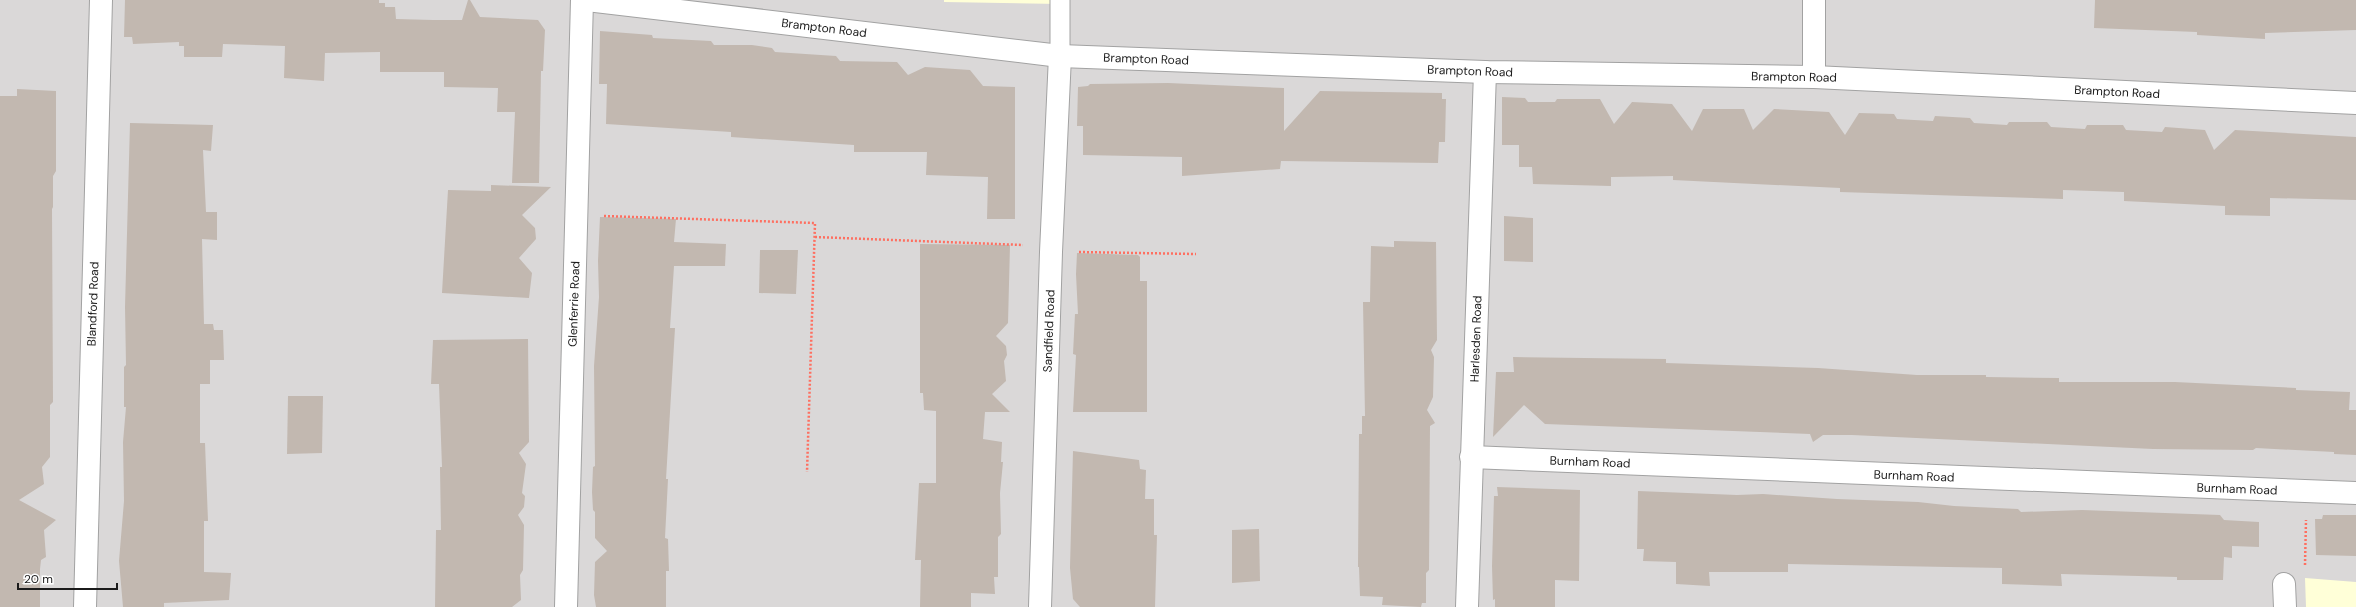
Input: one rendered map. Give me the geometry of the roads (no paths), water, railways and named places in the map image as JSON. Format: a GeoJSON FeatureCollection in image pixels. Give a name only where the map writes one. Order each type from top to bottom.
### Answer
{"type":"FeatureCollection","features":[{"type":"Feature","properties":{"kind":"street","name":"Blandford Road"},"geometry":{"type":"LineString","coordinates":[[85,607],[102,0]]}},
{"type":"Feature","properties":{"kind":"street","name":"Glenferrie Road"},"geometry":{"type":"LineString","coordinates":[[566,607],[582,0]]}},
{"type":"Feature","properties":{"kind":"street","name":"Brampton Road"},"geometry":{"type":"LineString","coordinates":[[587,0],[1060,56],[1485,72],[1814,77],[2356,103]]}},
{"type":"Feature","properties":{"kind":"street"},"geometry":{"type":"LineString","coordinates":[[1814,0],[1814,77]]}},
{"type":"Feature","properties":{"kind":"street","name":"Sandfield Road"},"geometry":{"type":"LineString","coordinates":[[1040,607],[1051,249],[1060,56]]}},
{"type":"Feature","properties":{"kind":"street","name":"Harlesden Road"},"geometry":{"type":"LineString","coordinates":[[1466,607],[1485,72]]}},
{"type":"Feature","properties":{"kind":"street","name":"Burnham Road"},"geometry":{"type":"LineString","coordinates":[[1472,457],[2356,494]]}},
{"type":"Feature","properties":{"kind":"street"},"geometry":{"type":"LineString","coordinates":[[2284,584],[2285,607]]}},
{"type":"Feature","properties":{"kind":"lane"},"geometry":{"type":"LineString","coordinates":[[1060,0],[1060,56]]}}]}
